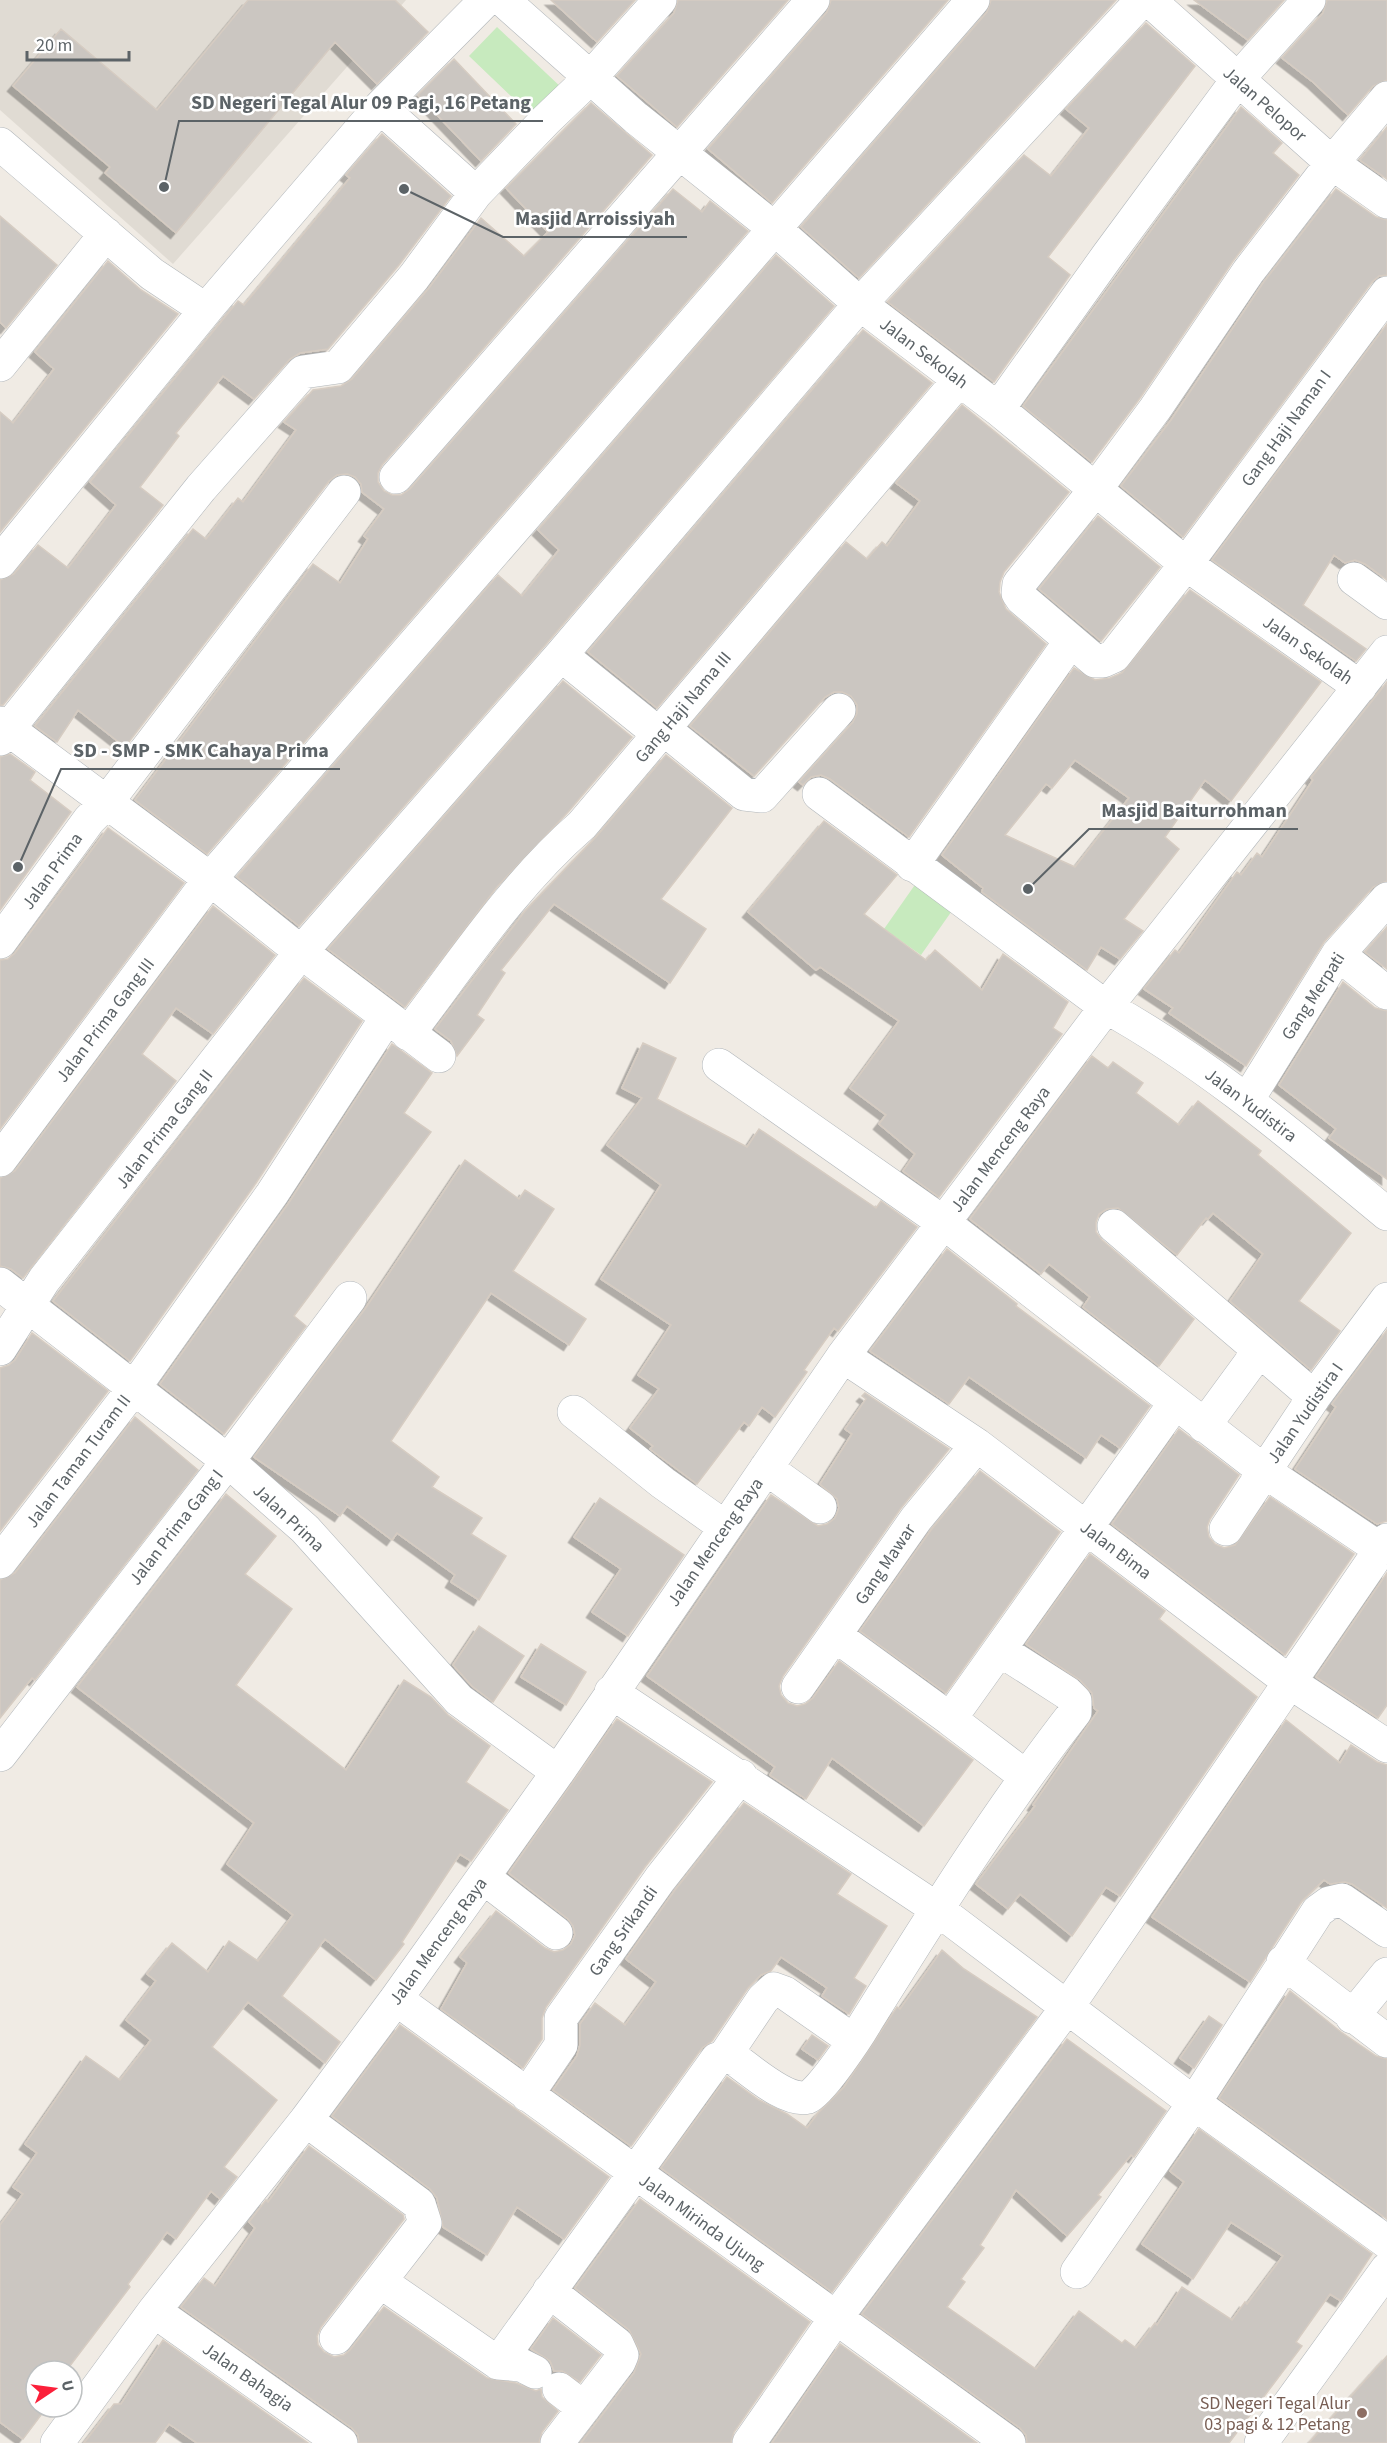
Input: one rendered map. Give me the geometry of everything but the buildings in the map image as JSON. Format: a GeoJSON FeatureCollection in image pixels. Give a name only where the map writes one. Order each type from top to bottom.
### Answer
{"type":"FeatureCollection","features":[{"type":"Feature","properties":{"kind":"street"},"geometry":{"type":"LineString","coordinates":[[0,562],[209,306],[380,107],[486,0]]}},
{"type":"Feature","properties":{"kind":"street","name":"Jalan Sekolah"},"geometry":{"type":"LineString","coordinates":[[503,0],[590,78],[775,229],[860,304],[998,410],[1186,564],[1376,677]]}},
{"type":"Feature","properties":{"kind":"street"},"geometry":{"type":"LineString","coordinates":[[439,1056],[301,952],[210,879],[3,730],[201,488],[303,372],[338,367],[414,277],[476,193],[590,78],[660,0]]}},
{"type":"Feature","properties":{"kind":"street"},"geometry":{"type":"LineString","coordinates":[[396,477],[813,0]]}},
{"type":"Feature","properties":{"kind":"street","name":"Jalan Prima Gang III"},"geometry":{"type":"LineString","coordinates":[[0,1160],[210,879],[973,0]]}},
{"type":"Feature","properties":{"kind":"street","name":"Jalan Prima Gang II"},"geometry":{"type":"LineString","coordinates":[[0,1349],[44,1280],[301,952],[561,655],[860,304],[1142,0]]}},
{"type":"Feature","properties":{"kind":"street","name":"Jalan Pelopor"},"geometry":{"type":"LineString","coordinates":[[1149,0],[1332,163],[1387,202]]}},
{"type":"Feature","properties":{"kind":"street"},"geometry":{"type":"LineString","coordinates":[[998,410],[1107,255],[1238,79],[1309,0]]}},
{"type":"Feature","properties":{"kind":"street"},"geometry":{"type":"LineString","coordinates":[[1095,490],[1155,409],[1248,272],[1332,163],[1387,98]]}},
{"type":"Feature","properties":{"kind":"street"},"geometry":{"type":"LineString","coordinates":[[380,107],[476,193]]}},
{"type":"Feature","properties":{"kind":"street"},"geometry":{"type":"LineString","coordinates":[[2,149],[152,274],[200,306],[209,306]]}},
{"type":"Feature","properties":{"kind":"street"},"geometry":{"type":"LineString","coordinates":[[0,365],[106,234]]}},
{"type":"Feature","properties":{"kind":"street","name":"Gang Haji Naman I"},"geometry":{"type":"LineString","coordinates":[[1095,490],[1018,588],[1022,599],[1095,661],[1110,659],[1186,564],[1387,293]]}},
{"type":"Feature","properties":{"kind":"street","name":"Gang Haji Nama III"},"geometry":{"type":"LineString","coordinates":[[398,1025],[545,859],[582,825],[959,380]]}},
{"type":"Feature","properties":{"kind":"street","name":"Jalan Prima"},"geometry":{"type":"LineString","coordinates":[[0,942],[89,820],[106,802],[344,492]]}},
{"type":"Feature","properties":{"kind":"street"},"geometry":{"type":"LineString","coordinates":[[1354,579],[1387,603]]}},
{"type":"Feature","properties":{"kind":"street"},"geometry":{"type":"LineString","coordinates":[[912,865],[1070,642]]}},
{"type":"Feature","properties":{"kind":"street"},"geometry":{"type":"LineString","coordinates":[[561,655],[744,794],[762,796],[838,710]]}},
{"type":"Feature","properties":{"kind":"street","name":"Jalan Menceng Raya"},"geometry":{"type":"LineString","coordinates":[[57,2443],[154,2311],[306,2121],[396,2000],[558,1773],[611,1692],[843,1356],[1106,1007],[1376,677]]}},
{"type":"Feature","properties":{"kind":"street","name":"Jalan Yudistira"},"geometry":{"type":"LineString","coordinates":[[819,794],[1106,1007],[1150,1032],[1248,1099],[1387,1214]]}},
{"type":"Feature","properties":{"kind":"street","name":"Gang Merpati"},"geometry":{"type":"LineString","coordinates":[[1248,1099],[1338,954],[1387,899]]}},
{"type":"Feature","properties":{"kind":"street"},"geometry":{"type":"LineString","coordinates":[[1338,954],[1387,993]]}},
{"type":"Feature","properties":{"kind":"street"},"geometry":{"type":"LineString","coordinates":[[134,1388],[272,1194],[398,1025]]}},
{"type":"Feature","properties":{"kind":"street"},"geometry":{"type":"LineString","coordinates":[[720,1065],[944,1223],[1264,1471],[1384,1544],[1068,2006],[835,2319],[749,2443]]}},
{"type":"Feature","properties":{"kind":"street"},"geometry":{"type":"LineString","coordinates":[[1114,1226],[1314,1397]]}},
{"type":"Feature","properties":{"kind":"street","name":"Jalan Prima"},"geometry":{"type":"LineString","coordinates":[[0,1284],[228,1461],[305,1529],[459,1700],[558,1773]]}},
{"type":"Feature","properties":{"kind":"street","name":"Jalan Prima Gang I"},"geometry":{"type":"LineString","coordinates":[[0,1755],[228,1461],[350,1298]]}},
{"type":"Feature","properties":{"kind":"street","name":"Jalan Yudistira I"},"geometry":{"type":"LineString","coordinates":[[1226,1529],[1314,1397],[1387,1299]]}},
{"type":"Feature","properties":{"kind":"street"},"geometry":{"type":"LineString","coordinates":[[1204,1426],[1259,1351]]}},
{"type":"Feature","properties":{"kind":"street","name":"Jalan Bima"},"geometry":{"type":"LineString","coordinates":[[843,1356],[977,1446],[1291,1683],[1387,1746]]}},
{"type":"Feature","properties":{"kind":"street","name":"Jalan Taman Turam II"},"geometry":{"type":"LineString","coordinates":[[0,1562],[134,1388]]}},
{"type":"Feature","properties":{"kind":"street"},"geometry":{"type":"LineString","coordinates":[[950,1719],[1175,1403]]}},
{"type":"Feature","properties":{"kind":"street"},"geometry":{"type":"LineString","coordinates":[[574,1412],[663,1483],[725,1527]]}},
{"type":"Feature","properties":{"kind":"street","name":"Gang Mawar"},"geometry":{"type":"LineString","coordinates":[[798,1687],[916,1519],[977,1446]]}},
{"type":"Feature","properties":{"kind":"street"},"geometry":{"type":"LineString","coordinates":[[766,1468],[820,1507]]}},
{"type":"Feature","properties":{"kind":"street"},"geometry":{"type":"LineString","coordinates":[[836,1636],[1025,1776]]}},
{"type":"Feature","properties":{"kind":"street"},"geometry":{"type":"LineString","coordinates":[[498,2363],[717,2059],[733,2058],[790,2097],[803,2097],[816,2091],[854,2041],[966,1862],[1025,1776],[1075,1712],[1077,1705],[1067,1693],[1000,1650]]}},
{"type":"Feature","properties":{"kind":"street"},"geometry":{"type":"LineString","coordinates":[[611,1692],[741,1776],[937,1909],[1194,2103],[1387,2242]]}},
{"type":"Feature","properties":{"kind":"street","name":"Gang Srikandi"},"geometry":{"type":"LineString","coordinates":[[527,2095],[561,2045],[561,2018],[660,1879],[741,1776]]}},
{"type":"Feature","properties":{"kind":"street"},"geometry":{"type":"LineString","coordinates":[[483,1878],[556,1933]]}},
{"type":"Feature","properties":{"kind":"street"},"geometry":{"type":"LineString","coordinates":[[1077,2272],[1194,2103],[1318,1911],[1329,1903],[1342,1900],[1387,1930]]}},
{"type":"Feature","properties":{"kind":"street"},"geometry":{"type":"LineString","coordinates":[[1283,1962],[1352,2017],[1387,2041]]}},
{"type":"Feature","properties":{"kind":"street"},"geometry":{"type":"LineString","coordinates":[[1352,2017],[1387,1974]]}},
{"type":"Feature","properties":{"kind":"street"},"geometry":{"type":"LineString","coordinates":[[724,2057],[763,1999],[774,1989],[785,1993],[854,2041]]}},
{"type":"Feature","properties":{"kind":"street","name":"Jalan Mirinda Ujung"},"geometry":{"type":"LineString","coordinates":[[396,2000],[1009,2443]]}},
{"type":"Feature","properties":{"kind":"street"},"geometry":{"type":"LineString","coordinates":[[306,2121],[419,2204],[425,2223],[336,2338]]}},
{"type":"Feature","properties":{"kind":"street"},"geometry":{"type":"LineString","coordinates":[[1261,2443],[1387,2269]]}},
{"type":"Feature","properties":{"kind":"street"},"geometry":{"type":"LineString","coordinates":[[381,2282],[498,2363],[521,2365],[559,2390]]}},
{"type":"Feature","properties":{"kind":"street"},"geometry":{"type":"LineString","coordinates":[[549,2291],[617,2344],[621,2350],[619,2361],[559,2390]]}},
{"type":"Feature","properties":{"kind":"street","name":"Jalan Bahagia"},"geometry":{"type":"LineString","coordinates":[[154,2311],[341,2443]]}},
{"type":"Feature","properties":{"kind":"street"},"geometry":{"type":"LineString","coordinates":[[557,2443],[559,2390]]}},
{"type":"Feature","properties":{"kind":"shaded area"},"geometry":{"type":"Polygon","coordinates":[[[0,0],[406,0],[173,264],[0,110],[0,0]]]}},
{"type":"Feature","properties":{"kind":"green space"},"geometry":{"type":"Polygon","coordinates":[[[497,27],[563,89],[535,119],[469,56],[497,27]]]}},
{"type":"Feature","properties":{"kind":"green space"},"geometry":{"type":"Polygon","coordinates":[[[919,879],[956,905],[921,955],[884,929],[919,879]]]}},
{"type":"Feature","properties":{"kind":"place","name":"SD Negeri Tegal Alur 09 Pagi, 16 Petang"},"geometry":{"type":"Point","coordinates":[164,187]}},
{"type":"Feature","properties":{"kind":"place","name":"Masjid Arroissiyah"},"geometry":{"type":"Point","coordinates":[404,189]}},
{"type":"Feature","properties":{"kind":"place","name":"SD - SMP - SMK Cahaya Prima"},"geometry":{"type":"Point","coordinates":[18,867]}},
{"type":"Feature","properties":{"kind":"place","name":"Masjid Baiturrohman"},"geometry":{"type":"Point","coordinates":[1028,889]}},
{"type":"Feature","properties":{"kind":"place","name":"SD Negeri Tegal Alur 03 pagi & 12 Petang"},"geometry":{"type":"Point","coordinates":[1362,2413]}}]}
